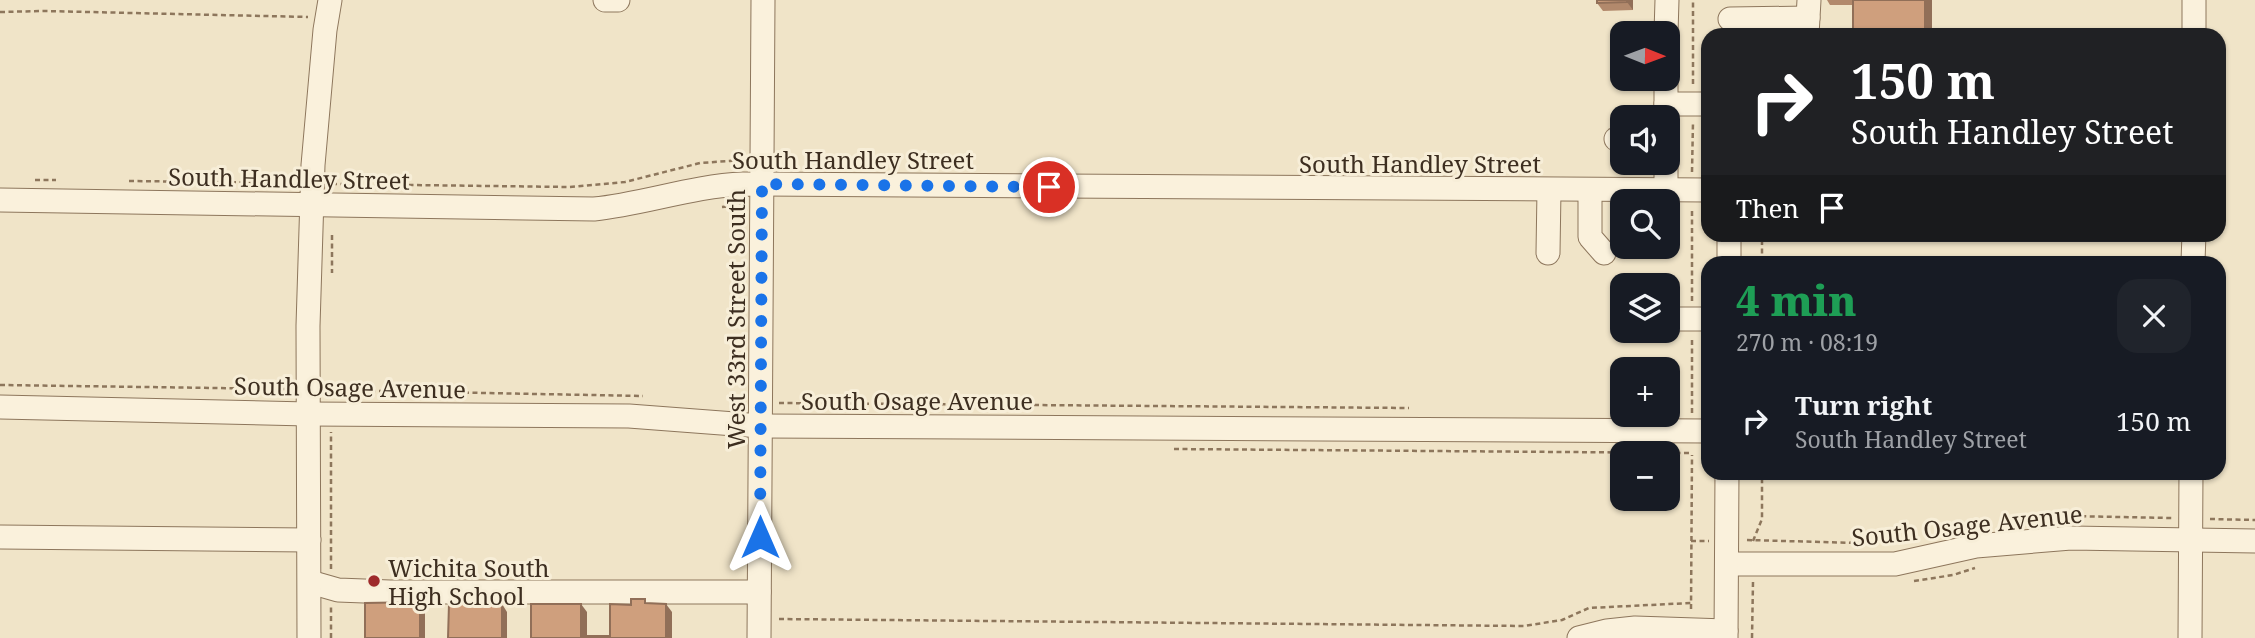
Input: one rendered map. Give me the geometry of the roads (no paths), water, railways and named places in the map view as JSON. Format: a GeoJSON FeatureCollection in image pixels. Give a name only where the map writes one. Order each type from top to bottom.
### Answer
{"type":"FeatureCollection","features":[{"type":"Feature","properties":{"kind":"street"},"geometry":{"type":"LineString","coordinates":[[309,638],[321,585],[309,540],[308,390],[312,194],[325,30],[330,0]]}},
{"type":"Feature","properties":{"kind":"street"},"geometry":{"type":"LineString","coordinates":[[605,0],[618,0]]}},
{"type":"Feature","properties":{"kind":"street","name":"West 33rd Street South"},"geometry":{"type":"LineString","coordinates":[[763,0],[760,592],[769,633]]}},
{"type":"Feature","properties":{"kind":"street"},"geometry":{"type":"LineString","coordinates":[[1666,21],[1667,0]]}},
{"type":"Feature","properties":{"kind":"street"},"geometry":{"type":"LineString","coordinates":[[2194,0],[2194,28]]}},
{"type":"Feature","properties":{"kind":"street"},"geometry":{"type":"LineString","coordinates":[[1730,18],[1808,18]]}},
{"type":"Feature","properties":{"kind":"street"},"geometry":{"type":"LineString","coordinates":[[1680,109],[1701,105]]}},
{"type":"Feature","properties":{"kind":"street","name":"South Handley Street"},"geometry":{"type":"LineString","coordinates":[[0,201],[312,194],[594,208],[630,204],[702,187],[762,184],[1610,190]]}},
{"type":"Feature","properties":{"kind":"street"},"geometry":{"type":"LineString","coordinates":[[1548,253],[1549,190]]}},
{"type":"Feature","properties":{"kind":"street"},"geometry":{"type":"LineString","coordinates":[[1590,190],[1590,237],[1604,253]]}},
{"type":"Feature","properties":{"kind":"street","name":"South Handley Street"},"geometry":{"type":"LineString","coordinates":[[1680,190],[1701,190]]}},
{"type":"Feature","properties":{"kind":"street"},"geometry":{"type":"LineString","coordinates":[[1680,319],[1701,319]]}},
{"type":"Feature","properties":{"kind":"street","name":"South Osage Avenue"},"geometry":{"type":"LineString","coordinates":[[0,407],[308,414],[761,414],[1701,431]]}},
{"type":"Feature","properties":{"kind":"street"},"geometry":{"type":"LineString","coordinates":[[1579,638],[1635,628],[1726,635],[1727,480]]}},
{"type":"Feature","properties":{"kind":"street"},"geometry":{"type":"LineString","coordinates":[[2190,638],[2191,480]]}},
{"type":"Feature","properties":{"kind":"street"},"geometry":{"type":"LineString","coordinates":[[0,537],[309,540]]}},
{"type":"Feature","properties":{"kind":"street","name":"South Osage Avenue"},"geometry":{"type":"LineString","coordinates":[[1727,564],[1895,564],[1976,546],[2058,539],[2255,541]]}},
{"type":"Feature","properties":{"kind":"street"},"geometry":{"type":"LineString","coordinates":[[321,585],[390,592],[760,592]]}},
{"type":"Feature","properties":{"kind":"place","name":"Wichita South High School"},"geometry":{"type":"Point","coordinates":[374,581]}}]}
